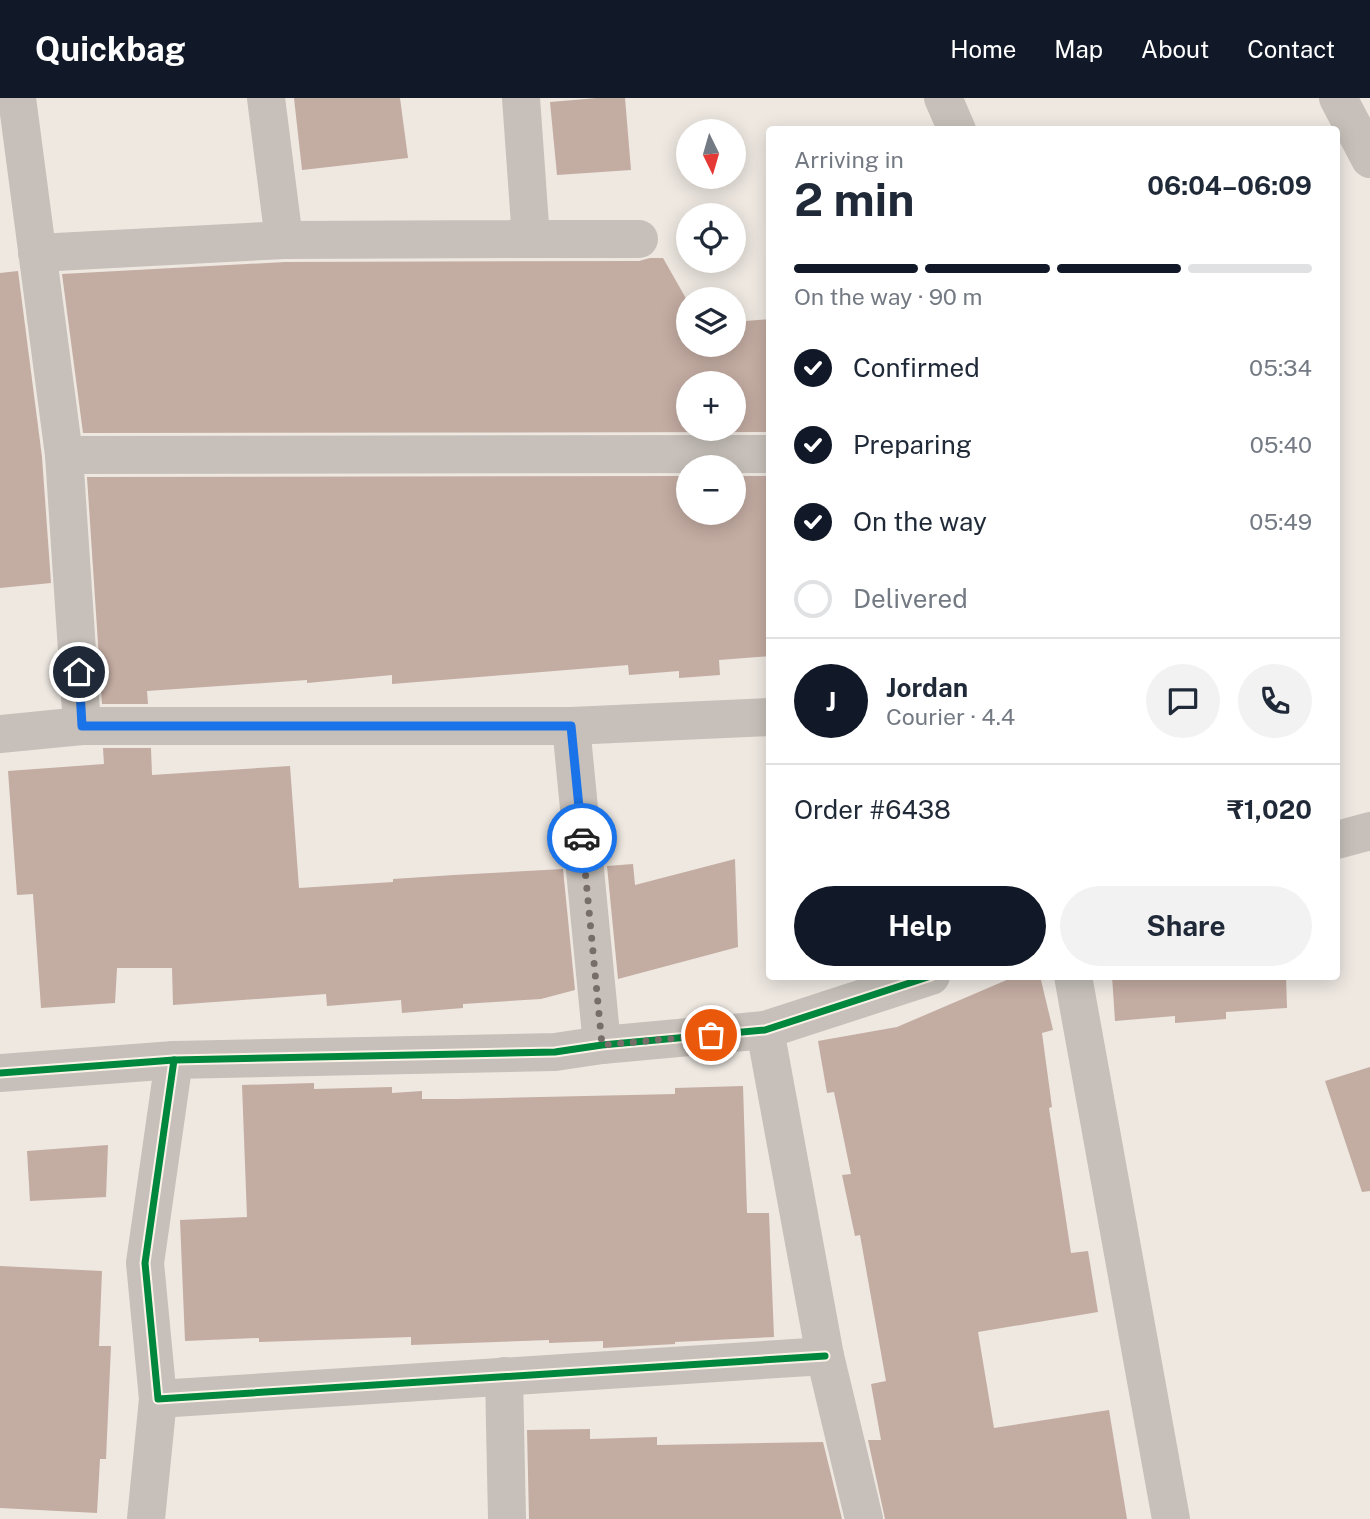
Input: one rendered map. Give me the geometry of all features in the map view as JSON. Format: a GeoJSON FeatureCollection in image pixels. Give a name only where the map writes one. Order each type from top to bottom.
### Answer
{"type":"FeatureCollection","features":[{"type":"Feature","properties":{"kind":"street"},"geometry":{"type":"LineString","coordinates":[[17,98],[64,455],[82,726]]}},
{"type":"Feature","properties":{"kind":"street"},"geometry":{"type":"LineString","coordinates":[[267,98],[284,240]]}},
{"type":"Feature","properties":{"kind":"street"},"geometry":{"type":"LineString","coordinates":[[521,98],[531,239]]}},
{"type":"Feature","properties":{"kind":"street"},"geometry":{"type":"LineString","coordinates":[[943,98],[955,126]]}},
{"type":"Feature","properties":{"kind":"street"},"geometry":{"type":"LineString","coordinates":[[1338,98],[1370,159]]}},
{"type":"Feature","properties":{"kind":"street"},"geometry":{"type":"LineString","coordinates":[[37,253],[284,240],[639,239]]}},
{"type":"Feature","properties":{"kind":"street"},"geometry":{"type":"LineString","coordinates":[[64,455],[766,453]]}},
{"type":"Feature","properties":{"kind":"street"},"geometry":{"type":"LineString","coordinates":[[0,734],[82,726],[571,726],[766,717]]}},
{"type":"Feature","properties":{"kind":"street"},"geometry":{"type":"LineString","coordinates":[[571,726],[602,1045]]}},
{"type":"Feature","properties":{"kind":"street"},"geometry":{"type":"LineString","coordinates":[[1340,839],[1370,831]]}},
{"type":"Feature","properties":{"kind":"street"},"geometry":{"type":"LineString","coordinates":[[0,1073],[174,1060],[555,1052],[765,1030],[918,980]]}},
{"type":"Feature","properties":{"kind":"street"},"geometry":{"type":"LineString","coordinates":[[1074,980],[1171,1519]]}},
{"type":"Feature","properties":{"kind":"street"},"geometry":{"type":"LineString","coordinates":[[765,1030],[825,1356],[864,1519]]}},
{"type":"Feature","properties":{"kind":"street"},"geometry":{"type":"LineString","coordinates":[[146,1519],[158,1399],[145,1263],[174,1060]]}},
{"type":"Feature","properties":{"kind":"street"},"geometry":{"type":"LineString","coordinates":[[158,1399],[825,1356]]}},
{"type":"Feature","properties":{"kind":"street"},"geometry":{"type":"LineString","coordinates":[[504,1376],[507,1519]]}},
{"type":"Feature","properties":{"kind":"building"},"geometry":{"type":"Polygon","coordinates":[[[294,98],[400,98],[408,158],[302,170],[294,98]]]}},
{"type":"Feature","properties":{"kind":"building"},"geometry":{"type":"Polygon","coordinates":[[[625,98],[631,170],[557,175],[550,102],[625,98]]]}},
{"type":"Feature","properties":{"kind":"building"},"geometry":{"type":"Polygon","coordinates":[[[663,258],[679,287],[676,287],[676,357],[746,357],[746,321],[766,319],[766,432],[746,432],[746,371],[676,371],[676,432],[83,433],[62,274],[285,262],[639,261],[663,258]]]}},
{"type":"Feature","properties":{"kind":"building"},"geometry":{"type":"Polygon","coordinates":[[[18,271],[42,457],[51,583],[0,588],[0,273],[18,271]]]}},
{"type":"Feature","properties":{"kind":"building"},"geometry":{"type":"Polygon","coordinates":[[[676,476],[676,525],[746,525],[746,476],[766,476],[766,656],[719,660],[720,675],[679,678],[679,671],[629,675],[628,665],[392,684],[392,675],[307,683],[307,680],[147,691],[148,704],[102,704],[87,477],[676,476]]]}},
{"type":"Feature","properties":{"kind":"building"},"geometry":{"type":"Polygon","coordinates":[[[103,748],[151,748],[152,775],[290,766],[299,888],[393,882],[393,879],[563,869],[575,990],[541,999],[463,1004],[463,1008],[402,1013],[401,1000],[327,1006],[326,994],[173,1005],[172,968],[117,968],[115,1003],[41,1008],[33,894],[17,895],[8,771],[104,764],[103,748]]]}},
{"type":"Feature","properties":{"kind":"building"},"geometry":{"type":"Polygon","coordinates":[[[735,859],[738,947],[618,979],[607,866],[633,864],[635,885],[735,859]]]}},
{"type":"Feature","properties":{"kind":"building"},"geometry":{"type":"Polygon","coordinates":[[[1007,980],[1041,980],[1053,1030],[1042,1033],[1052,1107],[1049,1108],[1071,1253],[1088,1251],[1098,1312],[978,1332],[994,1428],[1109,1410],[1127,1519],[885,1519],[868,1440],[881,1440],[871,1384],[886,1381],[860,1235],[855,1236],[842,1175],[851,1174],[834,1092],[827,1093],[818,1041],[897,1027],[1007,980]]]}},
{"type":"Feature","properties":{"kind":"building"},"geometry":{"type":"Polygon","coordinates":[[[1112,980],[1286,980],[1287,1008],[1226,1012],[1226,1019],[1175,1023],[1175,1016],[1115,1021],[1112,980]]]}},
{"type":"Feature","properties":{"kind":"building"},"geometry":{"type":"Polygon","coordinates":[[[1370,1067],[1370,1191],[1362,1192],[1325,1081],[1370,1067]]]}},
{"type":"Feature","properties":{"kind":"building"},"geometry":{"type":"Polygon","coordinates":[[[314,1083],[314,1089],[392,1087],[392,1093],[422,1091],[422,1099],[675,1094],[675,1088],[743,1086],[747,1213],[769,1213],[774,1337],[603,1348],[603,1341],[549,1343],[549,1340],[411,1345],[411,1337],[259,1342],[259,1338],[185,1341],[180,1220],[247,1217],[242,1085],[314,1083]]]}},
{"type":"Feature","properties":{"kind":"building"},"geometry":{"type":"Polygon","coordinates":[[[108,1145],[106,1197],[30,1201],[27,1151],[108,1145]]]}},
{"type":"Feature","properties":{"kind":"building"},"geometry":{"type":"Polygon","coordinates":[[[0,1266],[102,1271],[99,1346],[111,1346],[106,1459],[100,1459],[97,1513],[0,1508],[0,1266]]]}},
{"type":"Feature","properties":{"kind":"building"},"geometry":{"type":"Polygon","coordinates":[[[590,1429],[590,1439],[657,1437],[657,1445],[823,1442],[842,1519],[529,1519],[527,1430],[590,1429]]]}},
{"type":"Feature","properties":{"kind":"cycle path"},"geometry":{"type":"LineString","coordinates":[[0,1073],[174,1060],[555,1052],[765,1030],[919,980]]}},
{"type":"Feature","properties":{"kind":"cycle path"},"geometry":{"type":"LineString","coordinates":[[174,1060],[145,1263],[158,1399],[825,1356]]}},
{"type":"Feature","properties":{"kind":"way so far"},"geometry":{"type":"LineString","coordinates":[[582,838],[602,1045],[711,1035]]}},
{"type":"Feature","properties":{"kind":"route"},"geometry":{"type":"LineString","coordinates":[[79,672],[82,726],[571,726],[582,838]]}}]}
